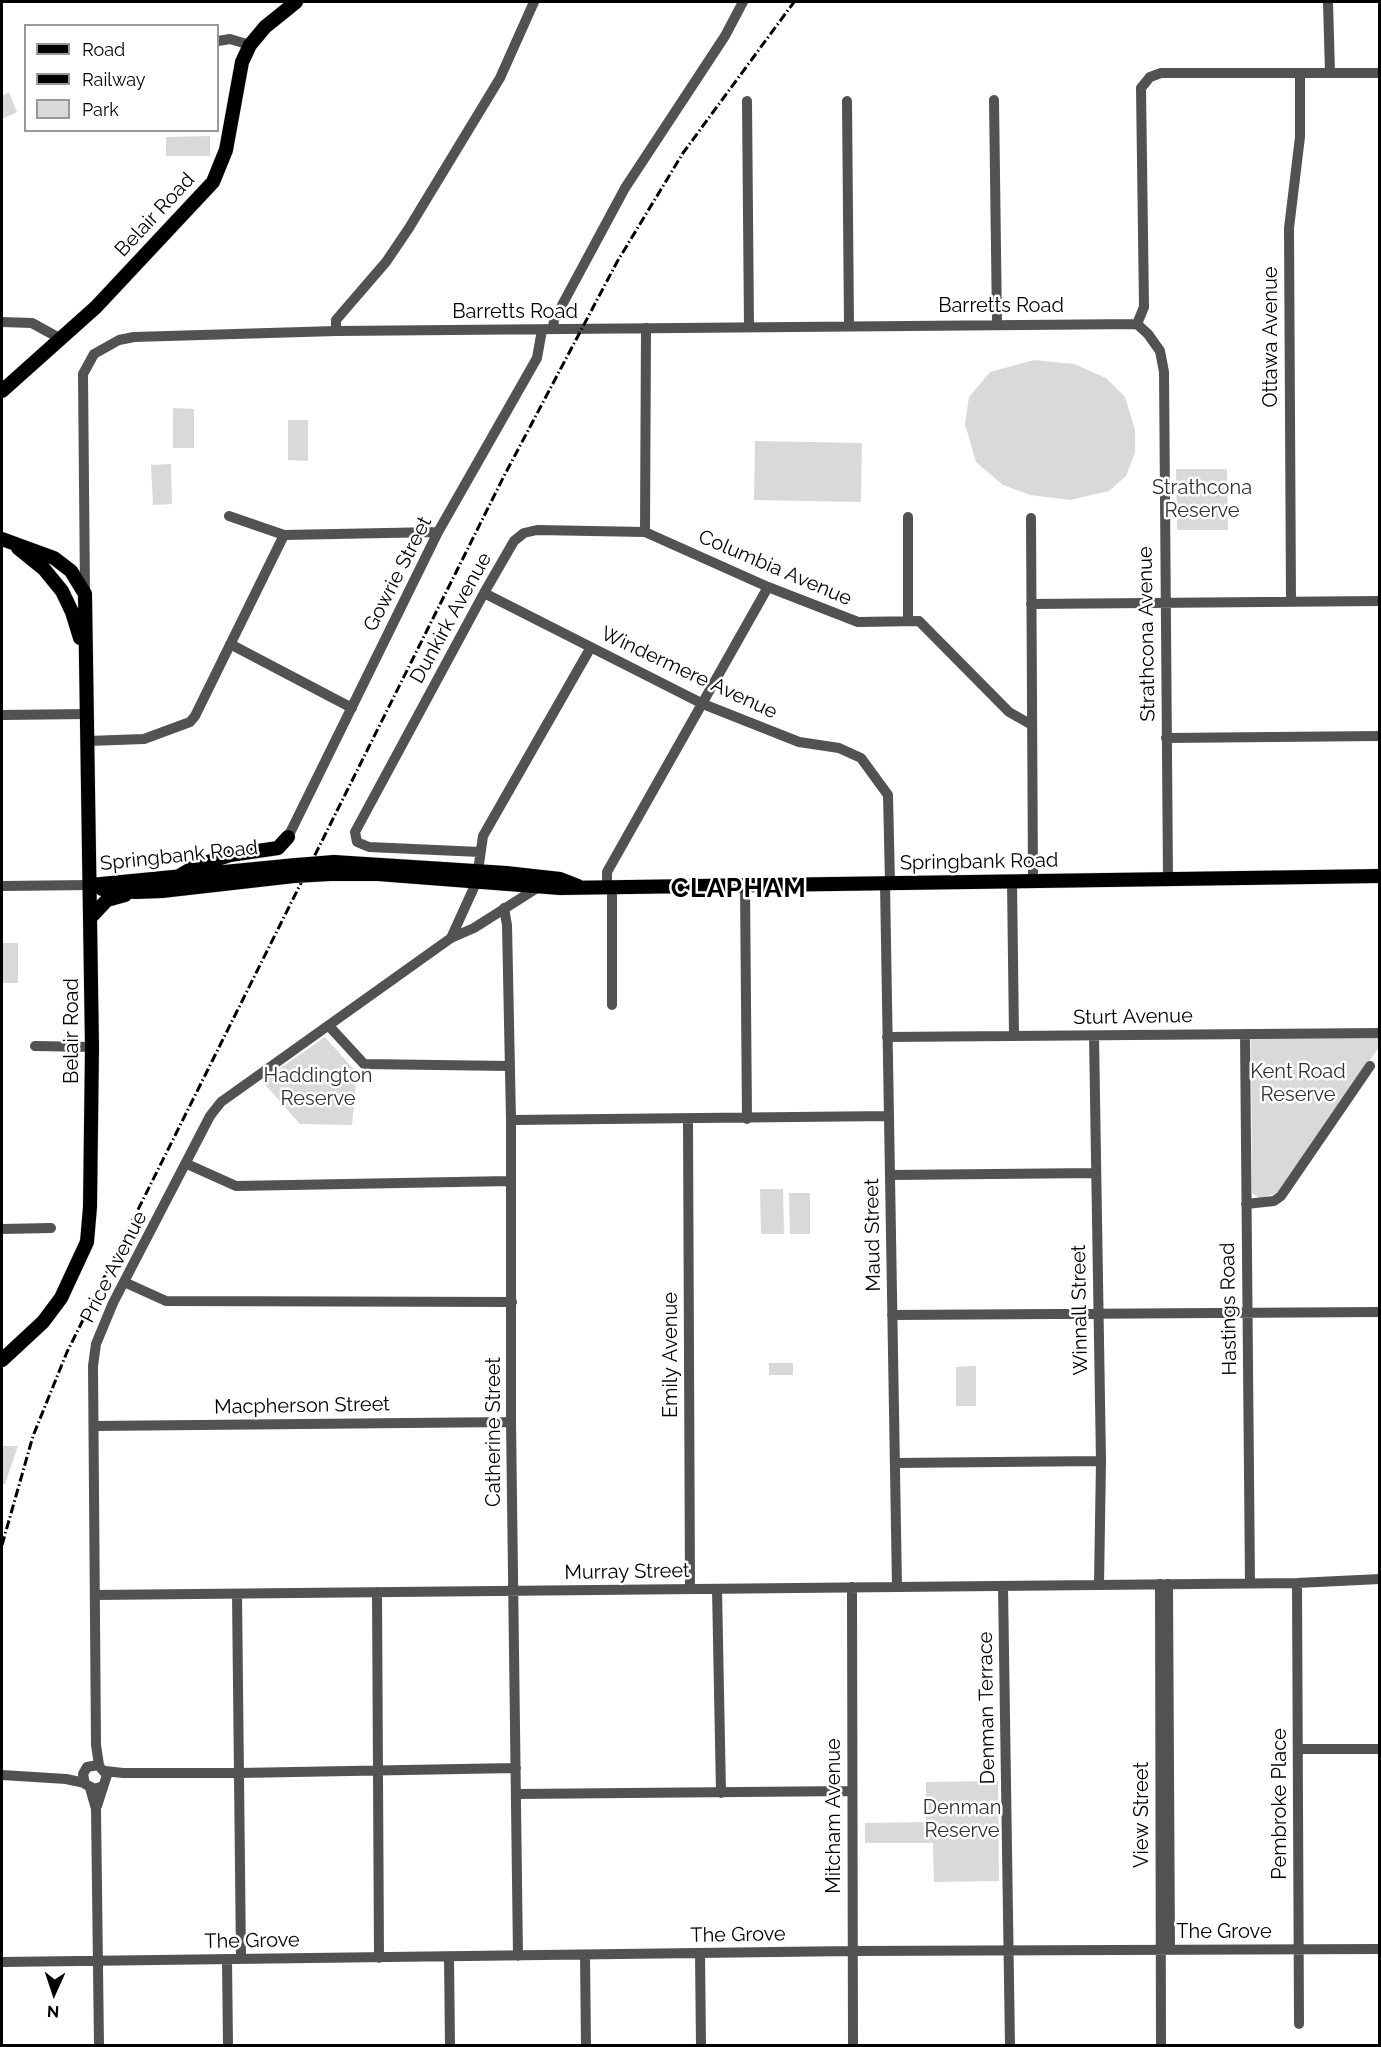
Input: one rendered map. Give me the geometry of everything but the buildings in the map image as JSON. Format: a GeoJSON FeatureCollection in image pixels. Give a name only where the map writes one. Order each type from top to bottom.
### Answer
{"type":"FeatureCollection","features":[{"type":"Feature","properties":{"kind":"main road","name":"Belair Road"},"geometry":{"type":"LineString","coordinates":[[2,391],[61,339],[153,248],[213,182],[226,150],[242,62],[249,45],[265,27],[296,2]]}},
{"type":"Feature","properties":{"kind":"main road","name":"Belair Road"},"geometry":{"type":"LineString","coordinates":[[2,1360],[43,1322],[61,1298],[87,1242],[92,1155],[92,917],[85,594],[71,571],[40,552],[5,540]]}},
{"type":"Feature","properties":{"kind":"main road","name":"Belair Road"},"geometry":{"type":"LineString","coordinates":[[5,540],[51,576],[68,600],[78,630],[86,671]]}},
{"type":"Feature","properties":{"kind":"main road"},"geometry":{"type":"LineString","coordinates":[[71,571],[72,585],[78,604],[78,630]]}},
{"type":"Feature","properties":{"kind":"main road"},"geometry":{"type":"LineString","coordinates":[[174,878],[196,866],[230,855],[278,848],[288,837]]}},
{"type":"Feature","properties":{"kind":"main road"},"geometry":{"type":"LineString","coordinates":[[257,852],[271,867]]}},
{"type":"Feature","properties":{"kind":"main road","name":"Springbank Road"},"geometry":{"type":"LineString","coordinates":[[91,885],[271,867],[295,870]]}},
{"type":"Feature","properties":{"kind":"main road","name":"Springbank Road"},"geometry":{"type":"LineString","coordinates":[[91,885],[105,890],[136,892],[295,870],[332,868],[426,877],[560,879],[580,887]]}},
{"type":"Feature","properties":{"kind":"main road","name":"Springbank Road"},"geometry":{"type":"LineString","coordinates":[[477,877],[537,888],[1380,876]]}},
{"type":"Feature","properties":{"kind":"main road"},"geometry":{"type":"LineString","coordinates":[[92,917],[107,900],[136,892]]}},
{"type":"Feature","properties":{"kind":"street"},"geometry":{"type":"LineString","coordinates":[[336,331],[336,320],[386,262],[410,228],[494,88],[524,29],[534,2]]}},
{"type":"Feature","properties":{"kind":"street","name":"Gowrie Street"},"geometry":{"type":"LineString","coordinates":[[288,837],[438,532],[537,358],[547,330],[625,188],[725,36],[743,2]]}},
{"type":"Feature","properties":{"kind":"street"},"geometry":{"type":"LineString","coordinates":[[1328,2],[1330,73]]}},
{"type":"Feature","properties":{"kind":"street"},"geometry":{"type":"LineString","coordinates":[[219,41],[230,39],[249,45]]}},
{"type":"Feature","properties":{"kind":"street"},"geometry":{"type":"LineString","coordinates":[[1137,324],[1144,307],[1141,88],[1150,77],[1161,73],[1380,73]]}},
{"type":"Feature","properties":{"kind":"street","name":"Ottawa Avenue"},"geometry":{"type":"LineString","coordinates":[[1291,602],[1289,228],[1300,137],[1300,74]]}},
{"type":"Feature","properties":{"kind":"street"},"geometry":{"type":"LineString","coordinates":[[994,99],[997,323]]}},
{"type":"Feature","properties":{"kind":"street"},"geometry":{"type":"LineString","coordinates":[[747,101],[750,327]]}},
{"type":"Feature","properties":{"kind":"street"},"geometry":{"type":"LineString","coordinates":[[847,101],[849,325]]}},
{"type":"Feature","properties":{"kind":"street"},"geometry":{"type":"LineString","coordinates":[[2,322],[32,323],[61,339]]}},
{"type":"Feature","properties":{"kind":"street","name":"Barretts Road"},"geometry":{"type":"LineString","coordinates":[[85,594],[82,547],[83,374],[94,354],[119,340],[134,337],[336,331],[997,323],[1137,324]]}},
{"type":"Feature","properties":{"kind":"street","name":"Strathcona Avenue"},"geometry":{"type":"LineString","coordinates":[[1137,324],[1148,334],[1160,351],[1164,372],[1168,880]]}},
{"type":"Feature","properties":{"kind":"street"},"geometry":{"type":"LineString","coordinates":[[645,532],[646,328]]}},
{"type":"Feature","properties":{"kind":"street"},"geometry":{"type":"LineString","coordinates":[[229,516],[284,535],[438,532]]}},
{"type":"Feature","properties":{"kind":"street"},"geometry":{"type":"LineString","coordinates":[[908,517],[908,621],[919,621],[1009,712],[1032,725]]}},
{"type":"Feature","properties":{"kind":"street"},"geometry":{"type":"LineString","coordinates":[[1031,518],[1033,881]]}},
{"type":"Feature","properties":{"kind":"street","name":"Dunkirk Avenue"},"geometry":{"type":"LineString","coordinates":[[480,852],[369,847],[357,842],[355,832],[514,541],[524,533],[537,530],[645,532]]}},
{"type":"Feature","properties":{"kind":"street","name":"Columbia Avenue"},"geometry":{"type":"LineString","coordinates":[[645,532],[768,588],[858,622],[908,621]]}},
{"type":"Feature","properties":{"kind":"street"},"geometry":{"type":"LineString","coordinates":[[88,741],[144,739],[190,722],[284,535]]}},
{"type":"Feature","properties":{"kind":"street","name":"Barretts Road"},"geometry":{"type":"LineString","coordinates":[[71,571],[82,547]]}},
{"type":"Feature","properties":{"kind":"street"},"geometry":{"type":"LineString","coordinates":[[612,1005],[607,872],[768,588]]}},
{"type":"Feature","properties":{"kind":"street","name":"Windermere Avenue"},"geometry":{"type":"LineString","coordinates":[[484,593],[703,704],[800,742],[839,748],[861,758],[888,795],[887,883]]}},
{"type":"Feature","properties":{"kind":"street"},"geometry":{"type":"LineString","coordinates":[[1031,604],[1380,601]]}},
{"type":"Feature","properties":{"kind":"street"},"geometry":{"type":"LineString","coordinates":[[230,644],[352,708]]}},
{"type":"Feature","properties":{"kind":"street","name":"Price Avenue"},"geometry":{"type":"LineString","coordinates":[[451,938],[477,877],[483,836],[591,647]]}},
{"type":"Feature","properties":{"kind":"street"},"geometry":{"type":"LineString","coordinates":[[2,715],[87,714]]}},
{"type":"Feature","properties":{"kind":"street"},"geometry":{"type":"LineString","coordinates":[[1166,738],[1380,736]]}},
{"type":"Feature","properties":{"kind":"street"},"geometry":{"type":"LineString","coordinates":[[1012,882],[1014,1036]]}},
{"type":"Feature","properties":{"kind":"street","name":"Maud Street"},"geometry":{"type":"LineString","coordinates":[[887,883],[887,1036],[897,1587]]}},
{"type":"Feature","properties":{"kind":"street"},"geometry":{"type":"LineString","coordinates":[[2,886],[91,885]]}},
{"type":"Feature","properties":{"kind":"street"},"geometry":{"type":"LineString","coordinates":[[745,885],[747,1119]]}},
{"type":"Feature","properties":{"kind":"street","name":"Price Avenue"},"geometry":{"type":"LineString","coordinates":[[99,2046],[93,1366],[96,1344],[124,1282],[210,1116],[221,1102],[451,938],[474,928],[537,888]]}},
{"type":"Feature","properties":{"kind":"street","name":"Catherine Street"},"geometry":{"type":"LineString","coordinates":[[504,908],[507,926],[512,1120],[511,1422],[518,1794],[518,1956]]}},
{"type":"Feature","properties":{"kind":"street"},"geometry":{"type":"LineString","coordinates":[[329,1026],[364,1065],[509,1066]]}},
{"type":"Feature","properties":{"kind":"street","name":"Sturt Avenue"},"geometry":{"type":"LineString","coordinates":[[887,1036],[1380,1033]]}},
{"type":"Feature","properties":{"kind":"street","name":"Hastings Road"},"geometry":{"type":"LineString","coordinates":[[1245,1034],[1250,1583]]}},
{"type":"Feature","properties":{"kind":"street","name":"Winnall Street"},"geometry":{"type":"LineString","coordinates":[[1094,1036],[1101,1461],[1100,1584]]}},
{"type":"Feature","properties":{"kind":"street"},"geometry":{"type":"LineString","coordinates":[[34,1046],[92,1047]]}},
{"type":"Feature","properties":{"kind":"street"},"geometry":{"type":"LineString","coordinates":[[1246,1204],[1274,1201],[1281,1196],[1370,1066]]}},
{"type":"Feature","properties":{"kind":"street"},"geometry":{"type":"LineString","coordinates":[[512,1120],[688,1120],[889,1116]]}},
{"type":"Feature","properties":{"kind":"street","name":"Emily Avenue"},"geometry":{"type":"LineString","coordinates":[[688,1120],[690,1589]]}},
{"type":"Feature","properties":{"kind":"street"},"geometry":{"type":"LineString","coordinates":[[187,1164],[236,1186],[510,1181]]}},
{"type":"Feature","properties":{"kind":"street"},"geometry":{"type":"LineString","coordinates":[[890,1175],[1096,1173]]}},
{"type":"Feature","properties":{"kind":"street"},"geometry":{"type":"LineString","coordinates":[[2,1229],[51,1228]]}},
{"type":"Feature","properties":{"kind":"street"},"geometry":{"type":"LineString","coordinates":[[124,1282],[166,1301],[512,1302]]}},
{"type":"Feature","properties":{"kind":"street"},"geometry":{"type":"LineString","coordinates":[[892,1315],[1380,1312]]}},
{"type":"Feature","properties":{"kind":"street","name":"Macpherson Street"},"geometry":{"type":"LineString","coordinates":[[94,1426],[511,1422]]}},
{"type":"Feature","properties":{"kind":"street"},"geometry":{"type":"LineString","coordinates":[[895,1463],[1101,1461]]}},
{"type":"Feature","properties":{"kind":"street","name":"Murray Street"},"geometry":{"type":"LineString","coordinates":[[94,1595],[1250,1583],[1380,1579]]}},
{"type":"Feature","properties":{"kind":"street","name":"Pembroke Place"},"geometry":{"type":"LineString","coordinates":[[1297,1582],[1299,2024]]}},
{"type":"Feature","properties":{"kind":"street","name":"View Street"},"geometry":{"type":"LineString","coordinates":[[1161,2046],[1165,1950],[1164,1584]]}},
{"type":"Feature","properties":{"kind":"street","name":"Denman Terrace"},"geometry":{"type":"LineString","coordinates":[[1004,1586],[1010,2046]]}},
{"type":"Feature","properties":{"kind":"street","name":"Mitcham Avenue"},"geometry":{"type":"LineString","coordinates":[[852,1587],[854,2046]]}},
{"type":"Feature","properties":{"kind":"street"},"geometry":{"type":"LineString","coordinates":[[717,1589],[721,1793]]}},
{"type":"Feature","properties":{"kind":"street"},"geometry":{"type":"LineString","coordinates":[[377,1592],[380,1958]]}},
{"type":"Feature","properties":{"kind":"street"},"geometry":{"type":"LineString","coordinates":[[237,1594],[241,1959]]}},
{"type":"Feature","properties":{"kind":"street"},"geometry":{"type":"LineString","coordinates":[[1298,1749],[1380,1749]]}},
{"type":"Feature","properties":{"kind":"street"},"geometry":{"type":"LineString","coordinates":[[66,1779],[98,1773],[516,1768]]}},
{"type":"Feature","properties":{"kind":"street"},"geometry":{"type":"LineString","coordinates":[[2,1775],[66,1779],[88,1786],[98,1773]]}},
{"type":"Feature","properties":{"kind":"street","name":"Price Avenue"},"geometry":{"type":"LineString","coordinates":[[96,1809],[88,1786],[98,1773]]}},
{"type":"Feature","properties":{"kind":"street"},"geometry":{"type":"LineString","coordinates":[[518,1794],[852,1791]]}},
{"type":"Feature","properties":{"kind":"street","name":"The Grove"},"geometry":{"type":"LineString","coordinates":[[2,1962],[852,1951],[1380,1949]]}},
{"type":"Feature","properties":{"kind":"street"},"geometry":{"type":"LineString","coordinates":[[700,1953],[701,2046]]}},
{"type":"Feature","properties":{"kind":"street"},"geometry":{"type":"LineString","coordinates":[[585,1955],[586,2046]]}},
{"type":"Feature","properties":{"kind":"street"},"geometry":{"type":"LineString","coordinates":[[449,1957],[450,2046]]}},
{"type":"Feature","properties":{"kind":"street"},"geometry":{"type":"LineString","coordinates":[[226,1959],[228,2046]]}},
{"type":"Feature","properties":{"kind":"green space"},"geometry":{"type":"Polygon","coordinates":[[[9,92],[17,112],[2,119],[2,96],[9,92]]]}},
{"type":"Feature","properties":{"kind":"green space"},"geometry":{"type":"Polygon","coordinates":[[[210,136],[210,156],[166,156],[166,137],[210,136]]]}},
{"type":"Feature","properties":{"kind":"green space"},"geometry":{"type":"Polygon","coordinates":[[[1034,360],[1074,364],[1106,378],[1125,397],[1135,430],[1135,453],[1126,476],[1109,491],[1070,500],[1030,495],[1003,485],[976,462],[965,424],[969,397],[990,372],[1034,360]]]}},
{"type":"Feature","properties":{"kind":"green space"},"geometry":{"type":"Polygon","coordinates":[[[173,408],[194,409],[194,448],[173,448],[173,408]]]}},
{"type":"Feature","properties":{"kind":"green space"},"geometry":{"type":"Polygon","coordinates":[[[288,420],[308,420],[308,461],[288,460],[288,420]]]}},
{"type":"Feature","properties":{"kind":"green space"},"geometry":{"type":"Polygon","coordinates":[[[755,441],[862,443],[861,502],[754,500],[755,441]]]}},
{"type":"Feature","properties":{"kind":"green space"},"geometry":{"type":"Polygon","coordinates":[[[171,464],[172,504],[153,505],[151,465],[171,464]]]}},
{"type":"Feature","properties":{"kind":"green space","name":"Strathcona Reserve"},"geometry":{"type":"Polygon","coordinates":[[[1176,469],[1227,469],[1228,530],[1177,530],[1176,469]]]}},
{"type":"Feature","properties":{"kind":"green space"},"geometry":{"type":"Polygon","coordinates":[[[2,943],[18,943],[18,983],[2,983],[2,943]]]}},
{"type":"Feature","properties":{"kind":"green space","name":"Kent Road Reserve"},"geometry":{"type":"Polygon","coordinates":[[[1251,1036],[1379,1036],[1379,1047],[1279,1192],[1260,1199],[1252,1193],[1251,1036]]]}},
{"type":"Feature","properties":{"kind":"green space","name":"Haddington Reserve"},"geometry":{"type":"Polygon","coordinates":[[[325,1037],[357,1073],[352,1125],[300,1124],[262,1081],[325,1037]]]}},
{"type":"Feature","properties":{"kind":"green space"},"geometry":{"type":"Polygon","coordinates":[[[760,1189],[783,1189],[784,1234],[761,1234],[760,1189]]]}},
{"type":"Feature","properties":{"kind":"green space"},"geometry":{"type":"Polygon","coordinates":[[[789,1193],[810,1193],[810,1234],[790,1234],[789,1193]]]}},
{"type":"Feature","properties":{"kind":"green space"},"geometry":{"type":"Polygon","coordinates":[[[769,1363],[793,1363],[793,1375],[769,1375],[769,1363]]]}},
{"type":"Feature","properties":{"kind":"green space"},"geometry":{"type":"Polygon","coordinates":[[[976,1366],[976,1406],[956,1406],[956,1367],[976,1366]]]}},
{"type":"Feature","properties":{"kind":"green space"},"geometry":{"type":"Polygon","coordinates":[[[2,1446],[18,1446],[5,1484],[2,1484],[2,1446]]]}},
{"type":"Feature","properties":{"kind":"green space","name":"Denman Reserve"},"geometry":{"type":"Polygon","coordinates":[[[998,1781],[999,1881],[934,1882],[933,1843],[865,1843],[865,1823],[926,1822],[926,1782],[998,1781]]]}},
{"type":"Feature","properties":{"kind":"railway"},"geometry":{"type":"LineString","coordinates":[[2,1545],[33,1436],[67,1352],[503,478],[617,262],[683,153],[794,2]]}},
{"type":"Feature","properties":{"kind":"district","name":"CLAPHAM"},"geometry":{"type":"Point","coordinates":[739,889]}}]}
